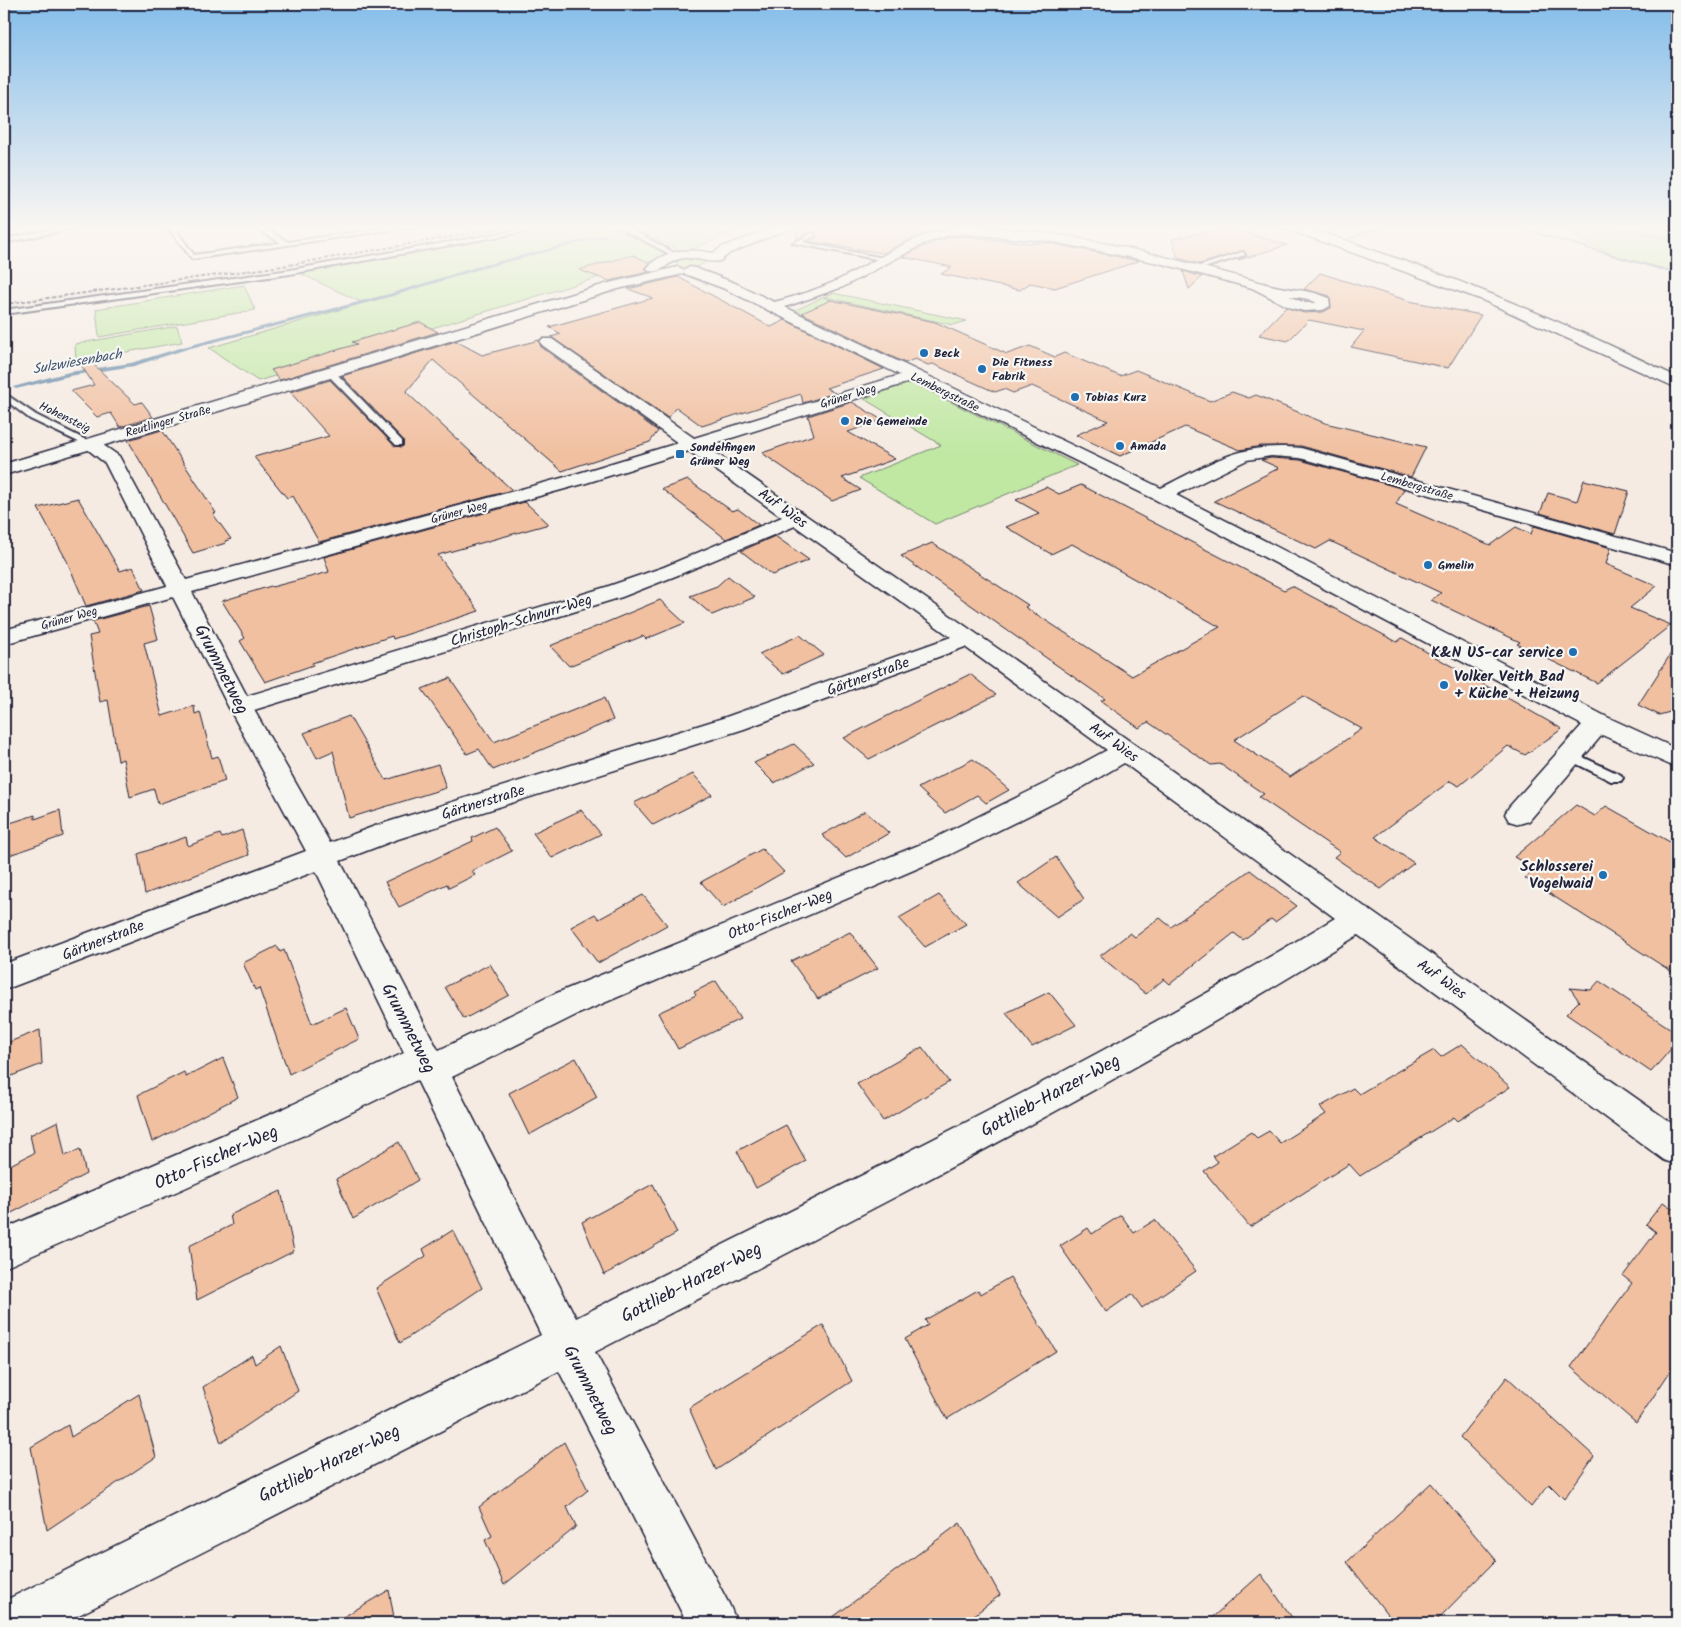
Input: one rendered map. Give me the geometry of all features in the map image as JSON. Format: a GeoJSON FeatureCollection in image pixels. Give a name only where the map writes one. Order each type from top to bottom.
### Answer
{"type":"FeatureCollection","features":[{"type":"Feature","properties":{"kind":"street","name":"Reutlinger Straße"},"geometry":{"type":"LineString","coordinates":[[4,470],[332,373],[562,302]]}},
{"type":"Feature","properties":{"kind":"street","name":"Lembergstraße"},"geometry":{"type":"LineString","coordinates":[[760,302],[844,339],[912,376],[1161,496],[1598,723],[1677,759]]}},
{"type":"Feature","properties":{"kind":"street"},"geometry":{"type":"LineString","coordinates":[[770,307],[790,302]]}},
{"type":"Feature","properties":{"kind":"street"},"geometry":{"type":"LineString","coordinates":[[1499,302],[1588,340],[1677,383]]}},
{"type":"Feature","properties":{"kind":"street","name":"Auf Wies"},"geometry":{"type":"LineString","coordinates":[[547,342],[694,444],[1125,751],[1677,1148]]}},
{"type":"Feature","properties":{"kind":"street","name":"Grüner Weg"},"geometry":{"type":"LineString","coordinates":[[4,637],[566,483],[912,376]]}},
{"type":"Feature","properties":{"kind":"street","name":"Grummetweg"},"geometry":{"type":"LineString","coordinates":[[90,444],[113,460],[240,706],[323,856],[568,1345],[712,1623]]}},
{"type":"Feature","properties":{"kind":"street","name":"Lembergstraße"},"geometry":{"type":"LineString","coordinates":[[1161,496],[1241,456],[1255,451],[1276,450],[1301,454],[1677,559]]}},
{"type":"Feature","properties":{"kind":"street","name":"Christoph-Schnurr-Weg"},"geometry":{"type":"LineString","coordinates":[[240,706],[614,592],[689,564],[797,518]]}},
{"type":"Feature","properties":{"kind":"street","name":"Gärtnerstraße"},"geometry":{"type":"LineString","coordinates":[[4,977],[323,856],[453,811],[776,709],[967,639]]}},
{"type":"Feature","properties":{"kind":"street"},"geometry":{"type":"LineString","coordinates":[[1520,814],[1598,723]]}},
{"type":"Feature","properties":{"kind":"street","name":"Otto-Fischer-Weg"},"geometry":{"type":"LineString","coordinates":[[4,1249],[573,1001],[941,847],[1056,790],[1125,751]]}},
{"type":"Feature","properties":{"kind":"street","name":"Gottlieb-Harzer-Weg"},"geometry":{"type":"LineString","coordinates":[[12,1623],[248,1503],[568,1345],[1142,1046],[1296,958],[1358,919]]}},
{"type":"Feature","properties":{"kind":"lane"},"geometry":{"type":"LineString","coordinates":[[4,312],[75,302]]}},
{"type":"Feature","properties":{"kind":"lane"},"geometry":{"type":"LineString","coordinates":[[332,373],[399,443]]}},
{"type":"Feature","properties":{"kind":"lane","name":"Hohensteig"},"geometry":{"type":"LineString","coordinates":[[4,395],[33,417],[90,444]]}},
{"type":"Feature","properties":{"kind":"lane"},"geometry":{"type":"LineString","coordinates":[[1570,755],[1616,778]]}},
{"type":"Feature","properties":{"kind":"green space"},"geometry":{"type":"Polygon","coordinates":[[[140,302],[251,302],[255,310],[99,337],[96,309],[140,302]]]}},
{"type":"Feature","properties":{"kind":"green space"},"geometry":{"type":"Polygon","coordinates":[[[361,302],[518,302],[258,381],[209,348],[363,303],[361,302]]]}},
{"type":"Feature","properties":{"kind":"green space"},"geometry":{"type":"Polygon","coordinates":[[[813,302],[827,302],[811,310],[828,318],[814,322],[797,315],[796,310],[813,302]]]}},
{"type":"Feature","properties":{"kind":"green space"},"geometry":{"type":"Polygon","coordinates":[[[847,302],[876,302],[967,321],[953,325],[847,302]]]}},
{"type":"Feature","properties":{"kind":"green space"},"geometry":{"type":"Polygon","coordinates":[[[177,326],[182,342],[76,361],[75,344],[177,326]]]}},
{"type":"Feature","properties":{"kind":"green space"},"geometry":{"type":"Polygon","coordinates":[[[911,382],[1077,465],[935,524],[859,478],[941,445],[864,399],[911,382]]]}},
{"type":"Feature","properties":{"kind":"building"},"geometry":{"type":"Polygon","coordinates":[[[639,302],[724,302],[771,327],[785,320],[884,369],[826,388],[835,393],[803,403],[801,394],[702,426],[676,407],[668,418],[551,337],[561,334],[549,327],[639,302]]]}},
{"type":"Feature","properties":{"kind":"building"},"geometry":{"type":"Polygon","coordinates":[[[827,302],[840,302],[935,322],[1007,354],[1030,346],[1055,357],[1064,353],[1120,376],[1136,370],[1210,401],[1232,392],[1249,398],[1256,395],[1325,423],[1426,447],[1411,477],[1301,446],[1261,446],[1240,450],[1185,427],[1120,456],[1076,435],[1108,421],[1032,386],[1013,393],[1004,389],[995,392],[933,364],[928,365],[915,359],[905,363],[802,313],[827,302]]]}},
{"type":"Feature","properties":{"kind":"building"},"geometry":{"type":"Polygon","coordinates":[[[1330,302],[1414,302],[1481,315],[1448,368],[1351,347],[1364,331],[1309,320],[1288,341],[1259,335],[1286,307],[1304,313],[1323,312],[1331,308],[1330,302]]]}},
{"type":"Feature","properties":{"kind":"building"},"geometry":{"type":"Polygon","coordinates":[[[420,322],[438,332],[280,380],[271,370],[357,344],[352,342],[420,322]]]}},
{"type":"Feature","properties":{"kind":"building"},"geometry":{"type":"Polygon","coordinates":[[[539,340],[541,347],[658,431],[650,442],[562,471],[433,360],[406,392],[512,490],[319,542],[293,496],[287,498],[254,457],[329,436],[290,392],[330,380],[395,446],[402,447],[403,440],[342,376],[456,341],[482,355],[539,340]]]}},
{"type":"Feature","properties":{"kind":"building"},"geometry":{"type":"Polygon","coordinates":[[[88,359],[135,404],[142,402],[153,417],[120,427],[111,413],[97,417],[71,391],[94,385],[81,365],[88,359]]]}},
{"type":"Feature","properties":{"kind":"building"},"geometry":{"type":"Polygon","coordinates":[[[852,402],[882,420],[848,432],[895,459],[842,478],[861,490],[832,501],[762,453],[814,435],[808,416],[852,402]]]}},
{"type":"Feature","properties":{"kind":"building"},"geometry":{"type":"Polygon","coordinates":[[[162,430],[216,513],[213,514],[231,539],[225,541],[226,543],[193,553],[128,440],[162,430]]]}},
{"type":"Feature","properties":{"kind":"building"},"geometry":{"type":"Polygon","coordinates":[[[1271,458],[1300,460],[1404,489],[1396,504],[1490,545],[1516,527],[1531,534],[1534,526],[1611,548],[1606,564],[1657,586],[1630,608],[1671,625],[1597,683],[1517,644],[1520,642],[1431,600],[1441,593],[1330,541],[1316,549],[1214,501],[1279,468],[1261,460],[1271,458]]]}},
{"type":"Feature","properties":{"kind":"building"},"geometry":{"type":"Polygon","coordinates":[[[688,480],[732,511],[738,509],[759,525],[726,539],[662,489],[688,480]]]}},
{"type":"Feature","properties":{"kind":"building"},"geometry":{"type":"Polygon","coordinates":[[[1584,480],[1629,491],[1615,534],[1540,513],[1548,493],[1577,501],[1584,480]]]}},
{"type":"Feature","properties":{"kind":"building"},"geometry":{"type":"Polygon","coordinates":[[[1081,485],[1284,590],[1292,586],[1397,642],[1402,638],[1562,729],[1525,755],[1508,746],[1459,786],[1450,781],[1375,837],[1414,863],[1381,889],[1334,857],[1340,852],[1259,797],[1264,794],[1220,764],[1211,765],[1148,722],[1139,728],[1101,701],[1105,699],[901,556],[932,543],[1028,605],[1025,607],[1132,676],[1220,627],[1072,544],[1051,554],[1006,527],[1039,513],[1016,500],[1046,487],[1059,494],[1081,485]],[[1303,696],[1234,740],[1290,777],[1362,729],[1303,696]]]}},
{"type":"Feature","properties":{"kind":"building"},"geometry":{"type":"Polygon","coordinates":[[[78,498],[120,571],[133,567],[144,590],[86,606],[67,561],[38,508],[78,498]]]}},
{"type":"Feature","properties":{"kind":"building"},"geometry":{"type":"Polygon","coordinates":[[[525,502],[549,524],[438,555],[479,611],[393,639],[392,636],[312,663],[313,665],[265,682],[240,641],[245,638],[222,601],[271,586],[329,572],[324,557],[525,502]]]}},
{"type":"Feature","properties":{"kind":"building"},"geometry":{"type":"Polygon","coordinates":[[[775,536],[809,560],[772,575],[741,551],[775,536]]]}},
{"type":"Feature","properties":{"kind":"building"},"geometry":{"type":"Polygon","coordinates":[[[728,576],[755,597],[712,615],[690,596],[717,586],[728,576]]]}},
{"type":"Feature","properties":{"kind":"building"},"geometry":{"type":"Polygon","coordinates":[[[660,600],[685,623],[646,639],[643,636],[569,666],[550,646],[660,600]]]}},
{"type":"Feature","properties":{"kind":"building"},"geometry":{"type":"Polygon","coordinates":[[[149,606],[158,639],[144,643],[162,716],[194,706],[195,714],[200,712],[212,758],[218,756],[225,781],[158,804],[154,789],[130,797],[123,759],[118,761],[108,700],[100,702],[89,636],[98,634],[93,621],[149,606]]]}},
{"type":"Feature","properties":{"kind":"building"},"geometry":{"type":"Polygon","coordinates":[[[800,635],[824,655],[783,674],[759,654],[800,635]]]}},
{"type":"Feature","properties":{"kind":"building"},"geometry":{"type":"Polygon","coordinates":[[[1677,644],[1677,710],[1659,715],[1638,705],[1677,644]]]}},
{"type":"Feature","properties":{"kind":"building"},"geometry":{"type":"Polygon","coordinates":[[[970,674],[996,695],[869,759],[844,738],[970,674]]]}},
{"type":"Feature","properties":{"kind":"building"},"geometry":{"type":"Polygon","coordinates":[[[450,678],[494,742],[604,698],[613,720],[493,770],[479,749],[467,754],[422,689],[450,678]]]}},
{"type":"Feature","properties":{"kind":"building"},"geometry":{"type":"Polygon","coordinates":[[[349,716],[386,780],[438,764],[446,788],[349,818],[333,751],[317,758],[304,733],[349,716]]]}},
{"type":"Feature","properties":{"kind":"building"},"geometry":{"type":"Polygon","coordinates":[[[794,744],[814,763],[774,783],[754,763],[794,744]]]}},
{"type":"Feature","properties":{"kind":"building"},"geometry":{"type":"Polygon","coordinates":[[[973,759],[1009,790],[986,803],[977,795],[945,813],[918,788],[973,759]]]}},
{"type":"Feature","properties":{"kind":"building"},"geometry":{"type":"Polygon","coordinates":[[[693,774],[712,795],[653,825],[634,803],[693,774]]]}},
{"type":"Feature","properties":{"kind":"building","name":"Schlosserei Vogelwaid"},"geometry":{"type":"Polygon","coordinates":[[[1576,805],[1595,816],[1606,806],[1677,846],[1677,975],[1525,878],[1535,869],[1514,857],[1576,805]]]}},
{"type":"Feature","properties":{"kind":"building"},"geometry":{"type":"Polygon","coordinates":[[[60,810],[63,836],[4,857],[4,825],[35,815],[35,819],[60,810]]]}},
{"type":"Feature","properties":{"kind":"building"},"geometry":{"type":"Polygon","coordinates":[[[581,810],[601,834],[552,858],[533,833],[581,810]]]}},
{"type":"Feature","properties":{"kind":"building"},"geometry":{"type":"Polygon","coordinates":[[[865,811],[889,833],[846,858],[822,835],[865,811]]]}},
{"type":"Feature","properties":{"kind":"building"},"geometry":{"type":"Polygon","coordinates":[[[495,827],[512,851],[472,871],[475,875],[449,888],[447,884],[399,907],[385,882],[473,841],[472,838],[495,827]]]}},
{"type":"Feature","properties":{"kind":"building"},"geometry":{"type":"Polygon","coordinates":[[[242,830],[249,855],[145,894],[138,854],[186,837],[188,846],[220,834],[222,838],[242,830]]]}},
{"type":"Feature","properties":{"kind":"building"},"geometry":{"type":"Polygon","coordinates":[[[762,849],[784,872],[723,907],[701,882],[762,849]]]}},
{"type":"Feature","properties":{"kind":"building"},"geometry":{"type":"Polygon","coordinates":[[[1056,857],[1084,899],[1057,917],[1018,883],[1056,857]]]}},
{"type":"Feature","properties":{"kind":"building"},"geometry":{"type":"Polygon","coordinates":[[[1250,870],[1297,906],[1275,922],[1271,919],[1243,940],[1234,933],[1170,984],[1164,979],[1146,994],[1100,956],[1130,933],[1135,937],[1160,918],[1171,927],[1250,870]]]}},
{"type":"Feature","properties":{"kind":"building"},"geometry":{"type":"Polygon","coordinates":[[[643,895],[667,925],[598,963],[571,927],[595,914],[599,919],[643,895]]]}},
{"type":"Feature","properties":{"kind":"building"},"geometry":{"type":"Polygon","coordinates":[[[939,895],[966,924],[925,947],[899,918],[939,895]]]}},
{"type":"Feature","properties":{"kind":"building"},"geometry":{"type":"Polygon","coordinates":[[[850,932],[878,968],[818,999],[791,961],[850,932]]]}},
{"type":"Feature","properties":{"kind":"building"},"geometry":{"type":"Polygon","coordinates":[[[277,946],[280,952],[284,950],[312,1024],[346,1008],[359,1039],[289,1074],[259,988],[255,990],[243,963],[277,946]]]}},
{"type":"Feature","properties":{"kind":"building"},"geometry":{"type":"Polygon","coordinates":[[[490,964],[509,995],[464,1019],[445,987],[490,964]]]}},
{"type":"Feature","properties":{"kind":"building"},"geometry":{"type":"Polygon","coordinates":[[[716,981],[740,1019],[678,1049],[658,1013],[696,995],[694,992],[716,981]]]}},
{"type":"Feature","properties":{"kind":"building"},"geometry":{"type":"Polygon","coordinates":[[[1599,981],[1677,1033],[1677,1042],[1651,1072],[1566,1014],[1579,1001],[1570,988],[1591,990],[1599,981]]]}},
{"type":"Feature","properties":{"kind":"building"},"geometry":{"type":"Polygon","coordinates":[[[1049,992],[1076,1025],[1032,1047],[1006,1013],[1049,992]]]}},
{"type":"Feature","properties":{"kind":"building"},"geometry":{"type":"Polygon","coordinates":[[[40,1030],[42,1064],[4,1079],[4,1044],[40,1030]]]}},
{"type":"Feature","properties":{"kind":"building"},"geometry":{"type":"Polygon","coordinates":[[[1462,1044],[1510,1087],[1458,1121],[1454,1117],[1360,1176],[1349,1164],[1250,1227],[1204,1171],[1218,1162],[1213,1156],[1251,1132],[1257,1138],[1269,1131],[1280,1143],[1326,1114],[1320,1107],[1353,1088],[1359,1094],[1434,1050],[1441,1057],[1462,1044]]]}},
{"type":"Feature","properties":{"kind":"building"},"geometry":{"type":"Polygon","coordinates":[[[922,1047],[949,1082],[883,1121],[857,1084],[922,1047]]]}},
{"type":"Feature","properties":{"kind":"building"},"geometry":{"type":"Polygon","coordinates":[[[223,1058],[238,1097],[152,1142],[138,1095],[184,1072],[186,1077],[223,1058]]]}},
{"type":"Feature","properties":{"kind":"building"},"geometry":{"type":"Polygon","coordinates":[[[576,1058],[597,1097],[529,1135],[509,1093],[576,1058]]]}},
{"type":"Feature","properties":{"kind":"building"},"geometry":{"type":"Polygon","coordinates":[[[58,1121],[65,1156],[80,1149],[86,1174],[4,1217],[4,1168],[34,1153],[30,1135],[58,1121]]]}},
{"type":"Feature","properties":{"kind":"building"},"geometry":{"type":"Polygon","coordinates":[[[786,1125],[806,1161],[756,1188],[737,1151],[786,1125]]]}},
{"type":"Feature","properties":{"kind":"building"},"geometry":{"type":"Polygon","coordinates":[[[399,1142],[418,1180],[353,1219],[336,1179],[399,1142]]]}},
{"type":"Feature","properties":{"kind":"building"},"geometry":{"type":"Polygon","coordinates":[[[653,1184],[677,1233],[604,1275],[582,1222],[653,1184]]]}},
{"type":"Feature","properties":{"kind":"building"},"geometry":{"type":"Polygon","coordinates":[[[281,1191],[294,1251],[197,1300],[189,1246],[232,1225],[230,1215],[281,1191]]]}},
{"type":"Feature","properties":{"kind":"building"},"geometry":{"type":"Polygon","coordinates":[[[1663,1202],[1673,1209],[1677,1203],[1677,1361],[1636,1423],[1571,1367],[1632,1283],[1623,1276],[1656,1232],[1646,1224],[1663,1202]]]}},
{"type":"Feature","properties":{"kind":"building"},"geometry":{"type":"Polygon","coordinates":[[[1121,1215],[1134,1233],[1155,1220],[1196,1271],[1142,1308],[1132,1294],[1106,1312],[1060,1246],[1088,1228],[1092,1234],[1121,1215]]]}},
{"type":"Feature","properties":{"kind":"building"},"geometry":{"type":"Polygon","coordinates":[[[453,1230],[482,1288],[400,1343],[376,1288],[426,1256],[423,1249],[453,1230]]]}},
{"type":"Feature","properties":{"kind":"building"},"geometry":{"type":"Polygon","coordinates":[[[1010,1277],[1056,1351],[947,1419],[905,1339],[928,1325],[925,1320],[978,1290],[981,1294],[1010,1277]]]}},
{"type":"Feature","properties":{"kind":"building"},"geometry":{"type":"Polygon","coordinates":[[[823,1325],[852,1381],[716,1470],[689,1408],[823,1325]]]}},
{"type":"Feature","properties":{"kind":"building"},"geometry":{"type":"Polygon","coordinates":[[[281,1346],[298,1391],[221,1443],[203,1387],[252,1355],[255,1364],[281,1346]]]}},
{"type":"Feature","properties":{"kind":"building"},"geometry":{"type":"Polygon","coordinates":[[[1507,1377],[1594,1456],[1564,1499],[1549,1484],[1531,1507],[1460,1437],[1507,1377]]]}},
{"type":"Feature","properties":{"kind":"building"},"geometry":{"type":"Polygon","coordinates":[[[139,1394],[156,1457],[47,1530],[31,1447],[68,1425],[71,1437],[139,1394]]]}},
{"type":"Feature","properties":{"kind":"building"},"geometry":{"type":"Polygon","coordinates":[[[564,1442],[588,1490],[567,1507],[576,1527],[504,1585],[485,1540],[492,1536],[479,1507],[564,1442]]]}},
{"type":"Feature","properties":{"kind":"building"},"geometry":{"type":"Polygon","coordinates":[[[1431,1483],[1496,1560],[1434,1623],[1394,1623],[1347,1562],[1431,1483]]]}},
{"type":"Feature","properties":{"kind":"building"},"geometry":{"type":"Polygon","coordinates":[[[960,1523],[1000,1595],[964,1623],[825,1623],[960,1523]]]}},
{"type":"Feature","properties":{"kind":"building"},"geometry":{"type":"Polygon","coordinates":[[[1261,1574],[1296,1623],[1206,1623],[1261,1574]]]}},
{"type":"Feature","properties":{"kind":"building"},"geometry":{"type":"Polygon","coordinates":[[[389,1590],[395,1623],[333,1623],[389,1590]]]}},
{"type":"Feature","properties":{"kind":"waterway","name":"Sulzwiesenbach"},"geometry":{"type":"LineString","coordinates":[[16,387],[69,374],[132,365],[185,348],[364,302]]}},
{"type":"Feature","properties":{"kind":"railway"},"geometry":{"type":"LineString","coordinates":[[4,304],[19,302]]}},
{"type":"Feature","properties":{"kind":"place","name":"Beck"},"geometry":{"type":"Point","coordinates":[924,353]}},
{"type":"Feature","properties":{"kind":"place","name":"Die Fitness Fabrik"},"geometry":{"type":"Point","coordinates":[982,369]}},
{"type":"Feature","properties":{"kind":"place","name":"Tobias Kurz"},"geometry":{"type":"Point","coordinates":[1075,397]}},
{"type":"Feature","properties":{"kind":"place","name":"Die Gemeinde"},"geometry":{"type":"Point","coordinates":[845,421]}},
{"type":"Feature","properties":{"kind":"place","name":"Amada"},"geometry":{"type":"Point","coordinates":[1120,446]}},
{"type":"Feature","properties":{"kind":"place","name":"Sondelfingen Grüner Weg"},"geometry":{"type":"Point","coordinates":[680,454]}},
{"type":"Feature","properties":{"kind":"place","name":"Gmelin"},"geometry":{"type":"Point","coordinates":[1428,565]}},
{"type":"Feature","properties":{"kind":"place","name":"K&N US-car service"},"geometry":{"type":"Point","coordinates":[1573,652]}},
{"type":"Feature","properties":{"kind":"place","name":"Volker Veith Bad + Küche + Heizung"},"geometry":{"type":"Point","coordinates":[1444,685]}},
{"type":"Feature","properties":{"kind":"place","name":"Schlosserei Vogelwaid"},"geometry":{"type":"Point","coordinates":[1603,875]}}]}
